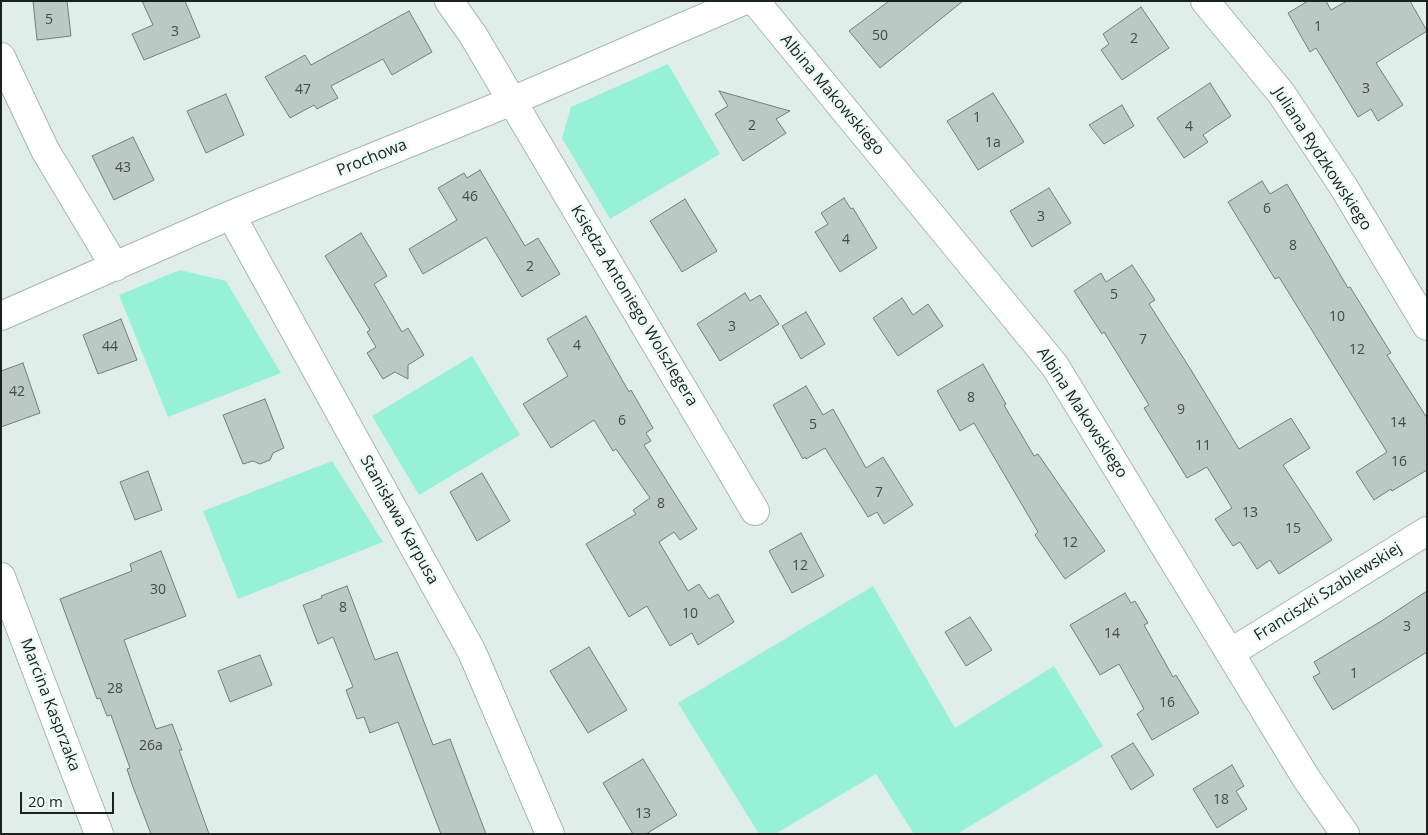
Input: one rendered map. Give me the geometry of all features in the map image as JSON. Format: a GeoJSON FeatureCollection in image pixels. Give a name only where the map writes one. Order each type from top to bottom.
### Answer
{"type":"FeatureCollection","features":[{"type":"Feature","properties":{"kind":"street","name":"Księdza Antoniego Wolszlegera"},"geometry":{"type":"LineString","coordinates":[[449,1],[473,35],[755,511]]}},
{"type":"Feature","properties":{"kind":"street","name":"Prochowa"},"geometry":{"type":"LineString","coordinates":[[1,316],[231,215],[512,101],[743,1]]}},
{"type":"Feature","properties":{"kind":"street","name":"Albina Makowskiego"},"geometry":{"type":"LineString","coordinates":[[755,1],[1055,366],[1306,778],[1344,834]]}},
{"type":"Feature","properties":{"kind":"street","name":"Juliana Rydzkowskiego"},"geometry":{"type":"LineString","coordinates":[[1205,1],[1286,101],[1343,186],[1427,326]]}},
{"type":"Feature","properties":{"kind":"street"},"geometry":{"type":"LineString","coordinates":[[1,58],[45,150],[115,267]]}},
{"type":"Feature","properties":{"kind":"street","name":"Stanisława Karpusa"},"geometry":{"type":"LineString","coordinates":[[231,215],[472,652],[550,834]]}},
{"type":"Feature","properties":{"kind":"street","name":"Franciszki Szablewskiej"},"geometry":{"type":"LineString","coordinates":[[1230,652],[1427,531]]}},
{"type":"Feature","properties":{"kind":"street","name":"Marcina Kasprzaka"},"geometry":{"type":"LineString","coordinates":[[1,577],[99,834]]}},
{"type":"Feature","properties":{"kind":"green space"},"geometry":{"type":"Polygon","coordinates":[[[668,64],[720,154],[610,219],[562,138],[571,107],[668,64]]]}},
{"type":"Feature","properties":{"kind":"green space"},"geometry":{"type":"Polygon","coordinates":[[[180,270],[226,281],[281,373],[168,417],[119,295],[180,270]]]}},
{"type":"Feature","properties":{"kind":"green space"},"geometry":{"type":"Polygon","coordinates":[[[472,356],[520,435],[419,495],[372,416],[472,356]]]}},
{"type":"Feature","properties":{"kind":"green space"},"geometry":{"type":"Polygon","coordinates":[[[332,461],[383,542],[238,599],[203,511],[332,461]]]}},
{"type":"Feature","properties":{"kind":"green space"},"geometry":{"type":"Polygon","coordinates":[[[873,586],[955,728],[1054,666],[1103,746],[957,834],[914,834],[876,774],[775,834],[759,834],[678,703],[873,586]]]}},
{"type":"Feature","properties":{"kind":"building"},"geometry":{"type":"Polygon","coordinates":[[[33,1],[67,1],[71,36],[37,40],[33,1]]]}},
{"type":"Feature","properties":{"kind":"building"},"geometry":{"type":"Polygon","coordinates":[[[142,1],[185,1],[200,37],[144,60],[132,34],[153,25],[142,1]]]}},
{"type":"Feature","properties":{"kind":"building"},"geometry":{"type":"Polygon","coordinates":[[[889,1],[963,1],[880,68],[849,31],[889,1]]]}},
{"type":"Feature","properties":{"kind":"building"},"geometry":{"type":"Polygon","coordinates":[[[1308,1],[1326,1],[1331,10],[1347,1],[1410,1],[1427,31],[1376,63],[1403,105],[1378,121],[1371,109],[1358,117],[1316,48],[1310,52],[1288,13],[1308,1]]]}},
{"type":"Feature","properties":{"kind":"building"},"geometry":{"type":"Polygon","coordinates":[[[1141,7],[1169,48],[1122,80],[1101,50],[1109,44],[1103,34],[1141,7]]]}},
{"type":"Feature","properties":{"kind":"building"},"geometry":{"type":"Polygon","coordinates":[[[409,11],[432,52],[392,75],[383,59],[331,86],[338,98],[317,109],[314,105],[290,118],[265,77],[305,55],[311,65],[409,11]]]}},
{"type":"Feature","properties":{"kind":"building"},"geometry":{"type":"Polygon","coordinates":[[[1210,83],[1231,116],[1203,135],[1208,142],[1184,158],[1157,118],[1210,83]]]}},
{"type":"Feature","properties":{"kind":"building"},"geometry":{"type":"Polygon","coordinates":[[[719,91],[790,111],[776,119],[786,133],[743,161],[715,114],[728,106],[719,91]]]}},
{"type":"Feature","properties":{"kind":"building"},"geometry":{"type":"Polygon","coordinates":[[[993,93],[1024,142],[978,170],[947,121],[993,93]]]}},
{"type":"Feature","properties":{"kind":"building"},"geometry":{"type":"Polygon","coordinates":[[[226,94],[244,135],[206,153],[187,111],[226,94]]]}},
{"type":"Feature","properties":{"kind":"building"},"geometry":{"type":"Polygon","coordinates":[[[1122,105],[1134,126],[1104,144],[1089,125],[1122,105]]]}},
{"type":"Feature","properties":{"kind":"building"},"geometry":{"type":"Polygon","coordinates":[[[133,137],[154,180],[114,200],[92,156],[133,137]]]}},
{"type":"Feature","properties":{"kind":"building"},"geometry":{"type":"Polygon","coordinates":[[[480,170],[525,246],[538,238],[560,274],[522,297],[486,237],[423,274],[409,249],[457,220],[438,188],[464,173],[467,178],[480,170]]]}},
{"type":"Feature","properties":{"kind":"building"},"geometry":{"type":"Polygon","coordinates":[[[1262,181],[1270,194],[1287,184],[1348,288],[1350,287],[1391,353],[1387,355],[1427,418],[1427,470],[1374,500],[1356,472],[1387,452],[1279,277],[1275,279],[1228,202],[1262,181]]]}},
{"type":"Feature","properties":{"kind":"building"},"geometry":{"type":"Polygon","coordinates":[[[1049,188],[1071,223],[1032,247],[1010,211],[1049,188]]]}},
{"type":"Feature","properties":{"kind":"building"},"geometry":{"type":"Polygon","coordinates":[[[844,198],[851,209],[853,208],[877,248],[840,272],[815,232],[828,224],[821,213],[844,198]]]}},
{"type":"Feature","properties":{"kind":"building"},"geometry":{"type":"Polygon","coordinates":[[[685,199],[717,251],[682,272],[650,221],[685,199]]]}},
{"type":"Feature","properties":{"kind":"building"},"geometry":{"type":"Polygon","coordinates":[[[361,233],[387,276],[374,284],[402,332],[408,328],[424,355],[408,365],[408,379],[395,372],[383,379],[367,353],[376,347],[367,332],[370,330],[325,256],[361,233]]]}},
{"type":"Feature","properties":{"kind":"building"},"geometry":{"type":"Polygon","coordinates":[[[1132,265],[1155,300],[1149,304],[1239,449],[1291,418],[1310,448],[1283,465],[1332,540],[1279,574],[1270,560],[1257,569],[1240,542],[1233,546],[1215,519],[1232,508],[1207,467],[1187,478],[1144,408],[1149,405],[1104,332],[1102,334],[1074,291],[1101,273],[1106,282],[1132,265]]]}},
{"type":"Feature","properties":{"kind":"building"},"geometry":{"type":"Polygon","coordinates":[[[745,293],[750,301],[760,295],[779,324],[720,361],[697,324],[745,293]]]}},
{"type":"Feature","properties":{"kind":"building"},"geometry":{"type":"Polygon","coordinates":[[[902,298],[913,315],[928,304],[943,326],[898,356],[873,318],[902,298]]]}},
{"type":"Feature","properties":{"kind":"building"},"geometry":{"type":"Polygon","coordinates":[[[806,312],[825,344],[801,359],[782,326],[806,312]]]}},
{"type":"Feature","properties":{"kind":"building"},"geometry":{"type":"Polygon","coordinates":[[[586,316],[629,392],[631,390],[653,428],[646,433],[651,441],[644,445],[697,529],[680,540],[674,532],[659,542],[688,591],[699,584],[709,599],[718,594],[734,622],[698,645],[692,633],[670,646],[647,606],[629,617],[586,544],[636,514],[633,510],[650,498],[616,449],[613,451],[594,420],[551,448],[523,404],[568,376],[547,339],[586,316]]]}},
{"type":"Feature","properties":{"kind":"building"},"geometry":{"type":"Polygon","coordinates":[[[121,319],[137,360],[98,374],[83,335],[121,319]]]}},
{"type":"Feature","properties":{"kind":"building"},"geometry":{"type":"Polygon","coordinates":[[[23,363],[40,413],[1,427],[1,371],[23,363]]]}},
{"type":"Feature","properties":{"kind":"building"},"geometry":{"type":"Polygon","coordinates":[[[983,364],[1006,404],[1004,405],[1034,456],[1038,454],[1105,551],[1065,579],[1035,535],[1038,532],[974,423],[960,431],[937,391],[983,364]]]}},
{"type":"Feature","properties":{"kind":"building"},"geometry":{"type":"Polygon","coordinates":[[[806,386],[823,415],[833,409],[866,468],[883,457],[913,505],[884,524],[877,512],[868,517],[825,448],[803,459],[773,405],[806,386]]]}},
{"type":"Feature","properties":{"kind":"building"},"geometry":{"type":"Polygon","coordinates":[[[265,399],[284,448],[273,453],[270,460],[260,464],[253,461],[243,464],[223,415],[265,399]]]}},
{"type":"Feature","properties":{"kind":"building"},"geometry":{"type":"Polygon","coordinates":[[[148,471],[162,510],[135,520],[120,482],[148,471]]]}},
{"type":"Feature","properties":{"kind":"building"},"geometry":{"type":"Polygon","coordinates":[[[482,473],[510,521],[477,541],[450,492],[482,473]]]}},
{"type":"Feature","properties":{"kind":"building"},"geometry":{"type":"Polygon","coordinates":[[[801,533],[824,576],[792,593],[769,551],[801,533]]]}},
{"type":"Feature","properties":{"kind":"building"},"geometry":{"type":"Polygon","coordinates":[[[161,551],[186,616],[124,640],[156,729],[172,724],[182,750],[179,750],[209,834],[151,834],[133,787],[127,769],[130,768],[111,715],[107,716],[100,698],[97,699],[60,599],[132,571],[130,564],[161,551]]]}},
{"type":"Feature","properties":{"kind":"building"},"geometry":{"type":"Polygon","coordinates":[[[347,586],[375,660],[397,652],[433,745],[450,739],[486,834],[441,834],[398,722],[370,733],[364,717],[357,719],[346,690],[353,687],[333,637],[318,644],[303,605],[347,586]]]}},
{"type":"Feature","properties":{"kind":"building"},"geometry":{"type":"Polygon","coordinates":[[[1427,591],[1427,652],[1333,710],[1313,677],[1320,673],[1314,662],[1427,591]]]}},
{"type":"Feature","properties":{"kind":"building"},"geometry":{"type":"Polygon","coordinates":[[[1125,593],[1131,603],[1135,601],[1148,623],[1144,625],[1173,677],[1176,675],[1199,713],[1152,740],[1137,714],[1144,709],[1119,664],[1100,675],[1070,625],[1125,593]]]}},
{"type":"Feature","properties":{"kind":"building"},"geometry":{"type":"Polygon","coordinates":[[[970,617],[992,650],[966,666],[945,632],[970,617]]]}},
{"type":"Feature","properties":{"kind":"building"},"geometry":{"type":"Polygon","coordinates":[[[589,647],[627,710],[588,733],[550,671],[589,647]]]}},
{"type":"Feature","properties":{"kind":"building"},"geometry":{"type":"Polygon","coordinates":[[[260,655],[272,685],[230,702],[218,671],[260,655]]]}},
{"type":"Feature","properties":{"kind":"building"},"geometry":{"type":"Polygon","coordinates":[[[1133,743],[1154,775],[1131,790],[1111,756],[1133,743]]]}},
{"type":"Feature","properties":{"kind":"building"},"geometry":{"type":"Polygon","coordinates":[[[643,759],[677,815],[646,834],[633,834],[603,783],[643,759]]]}},
{"type":"Feature","properties":{"kind":"building"},"geometry":{"type":"Polygon","coordinates":[[[1232,765],[1244,786],[1236,791],[1247,809],[1217,828],[1193,789],[1232,765]]]}}]}
